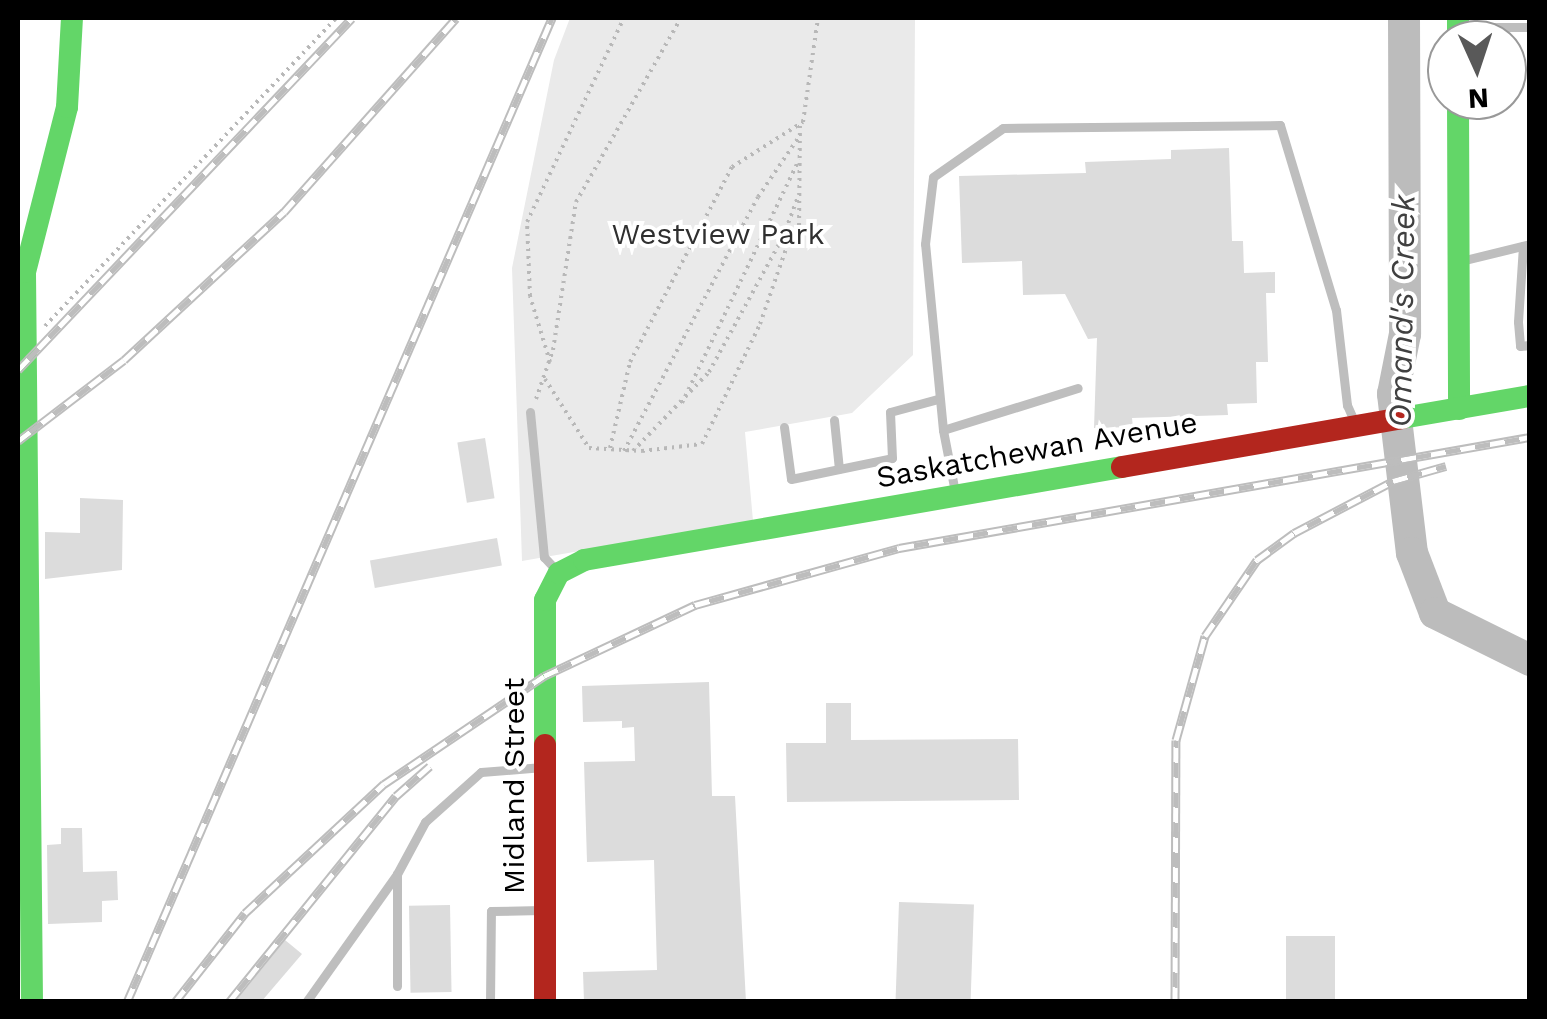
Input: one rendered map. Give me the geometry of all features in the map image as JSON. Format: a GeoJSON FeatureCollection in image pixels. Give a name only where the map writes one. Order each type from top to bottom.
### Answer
{"type":"FeatureCollection","features":[{"type":"Feature","properties":{"kind":"street"},"geometry":{"type":"LineString","coordinates":[[32,1002],[26,346],[22,309],[25,272],[67,106],[72,18]]}},
{"type":"Feature","properties":{"kind":"street"},"geometry":{"type":"LineString","coordinates":[[1458,120],[1458,409]]}},
{"type":"Feature","properties":{"kind":"street","name":"Saskatchewan Avenue"},"geometry":{"type":"LineString","coordinates":[[559,573],[584,560],[1530,396]]}},
{"type":"Feature","properties":{"kind":"street","name":"Midland Street"},"geometry":{"type":"LineString","coordinates":[[545,1002],[545,600],[559,573]]}},
{"type":"Feature","properties":{"kind":"lane"},"geometry":{"type":"LineString","coordinates":[[956,494],[938,399],[925,244],[933,177],[1002,128],[1280,125],[1336,310],[1347,406],[1356,425]]}},
{"type":"Feature","properties":{"kind":"lane"},"geometry":{"type":"LineString","coordinates":[[1458,261],[1526,245],[1520,346],[1530,345]]}},
{"type":"Feature","properties":{"kind":"lane"},"geometry":{"type":"LineString","coordinates":[[943,430],[1078,388]]}},
{"type":"Feature","properties":{"kind":"lane"},"geometry":{"type":"LineString","coordinates":[[784,427],[790,480],[892,458],[890,412],[938,399]]}},
{"type":"Feature","properties":{"kind":"lane"},"geometry":{"type":"LineString","coordinates":[[530,412],[544,557],[559,573]]}},
{"type":"Feature","properties":{"kind":"lane"},"geometry":{"type":"LineString","coordinates":[[834,420],[839,469]]}},
{"type":"Feature","properties":{"kind":"lane"},"geometry":{"type":"LineString","coordinates":[[306,1002],[397,874],[424,822],[481,772],[544,768]]}},
{"type":"Feature","properties":{"kind":"lane"},"geometry":{"type":"LineString","coordinates":[[397,874],[397,986]]}},
{"type":"Feature","properties":{"kind":"lane"},"geometry":{"type":"LineString","coordinates":[[490,1002],[490,911],[544,910]]}},
{"type":"Feature","properties":{"kind":"path"},"geometry":{"type":"LineString","coordinates":[[26,346],[336,18]]}},
{"type":"Feature","properties":{"kind":"path"},"geometry":{"type":"LineString","coordinates":[[550,362],[530,296],[526,222],[624,18]]}},
{"type":"Feature","properties":{"kind":"path"},"geometry":{"type":"LineString","coordinates":[[530,412],[550,362],[576,202],[681,18]]}},
{"type":"Feature","properties":{"kind":"path"},"geometry":{"type":"LineString","coordinates":[[610,450],[630,362],[732,166],[800,125],[808,113],[818,18]]}},
{"type":"Feature","properties":{"kind":"path"},"geometry":{"type":"LineString","coordinates":[[545,379],[589,448],[632,451],[702,444],[760,324],[787,246],[799,233],[800,125]]}},
{"type":"Feature","properties":{"kind":"path"},"geometry":{"type":"LineString","coordinates":[[624,451],[758,196],[800,136]]}},
{"type":"Feature","properties":{"kind":"path"},"geometry":{"type":"LineString","coordinates":[[680,407],[800,158]]}},
{"type":"Feature","properties":{"kind":"path"},"geometry":{"type":"LineString","coordinates":[[632,451],[680,407],[729,339],[801,190]]}},
{"type":"Feature","properties":{"kind":"green space","name":"Westview Park"},"geometry":{"type":"Polygon","coordinates":[[[570,18],[915,18],[913,355],[852,413],[745,432],[753,521],[522,561],[512,268],[554,60],[570,18]]]}},
{"type":"Feature","properties":{"kind":"building"},"geometry":{"type":"Polygon","coordinates":[[[1229,148],[1232,241],[1243,241],[1244,273],[1275,272],[1275,293],[1266,293],[1268,362],[1256,362],[1257,403],[1227,404],[1228,415],[1132,418],[1133,427],[1094,428],[1097,338],[1088,339],[1065,294],[1023,295],[1022,261],[962,263],[959,176],[1086,173],[1085,162],[1171,159],[1171,150],[1229,148]]]}},
{"type":"Feature","properties":{"kind":"building"},"geometry":{"type":"Polygon","coordinates":[[[485,438],[495,498],[467,503],[457,442],[485,438]]]}},
{"type":"Feature","properties":{"kind":"building"},"geometry":{"type":"Polygon","coordinates":[[[80,498],[123,500],[122,570],[45,579],[45,532],[80,533],[80,498]]]}},
{"type":"Feature","properties":{"kind":"building"},"geometry":{"type":"Polygon","coordinates":[[[497,538],[502,566],[375,588],[370,560],[497,538]]]}},
{"type":"Feature","properties":{"kind":"building"},"geometry":{"type":"Polygon","coordinates":[[[709,682],[712,796],[735,796],[746,1002],[584,1002],[583,972],[657,970],[654,860],[587,862],[584,762],[635,761],[634,727],[622,728],[622,721],[583,722],[582,686],[709,682]]]}},
{"type":"Feature","properties":{"kind":"building"},"geometry":{"type":"Polygon","coordinates":[[[826,703],[851,703],[851,740],[1018,739],[1019,800],[787,802],[786,743],[826,743],[826,703]]]}},
{"type":"Feature","properties":{"kind":"building"},"geometry":{"type":"Polygon","coordinates":[[[61,828],[82,828],[83,872],[117,871],[118,900],[102,901],[102,922],[48,924],[47,845],[61,844],[61,828]]]}},
{"type":"Feature","properties":{"kind":"building"},"geometry":{"type":"Polygon","coordinates":[[[899,902],[974,905],[971,1002],[896,1002],[899,902]]]}},
{"type":"Feature","properties":{"kind":"building"},"geometry":{"type":"Polygon","coordinates":[[[450,905],[452,992],[411,993],[409,906],[450,905]]]}},
{"type":"Feature","properties":{"kind":"building"},"geometry":{"type":"Polygon","coordinates":[[[1286,936],[1335,936],[1335,1002],[1286,1002],[1286,936]]]}},
{"type":"Feature","properties":{"kind":"building"},"geometry":{"type":"Polygon","coordinates":[[[285,940],[302,954],[261,1002],[235,1002],[285,940]]]}},
{"type":"Feature","properties":{"kind":"waterway","name":"Omand's Creek"},"geometry":{"type":"LineString","coordinates":[[1404,18],[1405,334],[1393,394],[1412,553],[1435,613],[1530,660]]}},
{"type":"Feature","properties":{"kind":"railway"},"geometry":{"type":"LineString","coordinates":[[18,370],[352,18]]}},
{"type":"Feature","properties":{"kind":"railway"},"geometry":{"type":"LineString","coordinates":[[18,441],[124,360],[284,212],[456,18]]}},
{"type":"Feature","properties":{"kind":"railway"},"geometry":{"type":"LineString","coordinates":[[127,1002],[552,18]]}},
{"type":"Feature","properties":{"kind":"railway"},"geometry":{"type":"LineString","coordinates":[[175,1002],[245,913],[384,784],[544,676],[695,605],[899,548],[1530,437]]}},
{"type":"Feature","properties":{"kind":"railway"},"geometry":{"type":"LineString","coordinates":[[1175,1002],[1176,740],[1205,636],[1257,560],[1294,533],[1393,481],[1446,466]]}},
{"type":"Feature","properties":{"kind":"railway"},"geometry":{"type":"LineString","coordinates":[[229,1002],[396,796],[430,766]]}},
{"type":"Feature","properties":{"kind":"traffic: fast"},"geometry":{"type":"LineString","coordinates":[[32,1002],[25,272],[67,107],[72,18]]}},
{"type":"Feature","properties":{"kind":"traffic: fast"},"geometry":{"type":"LineString","coordinates":[[1458,120],[1459,409]]}},
{"type":"Feature","properties":{"kind":"traffic: fast"},"geometry":{"type":"LineString","coordinates":[[1402,418],[1530,396]]}},
{"type":"Feature","properties":{"kind":"traffic: fast"},"geometry":{"type":"LineString","coordinates":[[545,745],[545,600],[559,573],[584,560],[1122,467]]}},
{"type":"Feature","properties":{"kind":"traffic: jam"},"geometry":{"type":"LineString","coordinates":[[1122,467],[1402,418]]}},
{"type":"Feature","properties":{"kind":"traffic: jam"},"geometry":{"type":"LineString","coordinates":[[545,745],[545,1002]]}}]}
